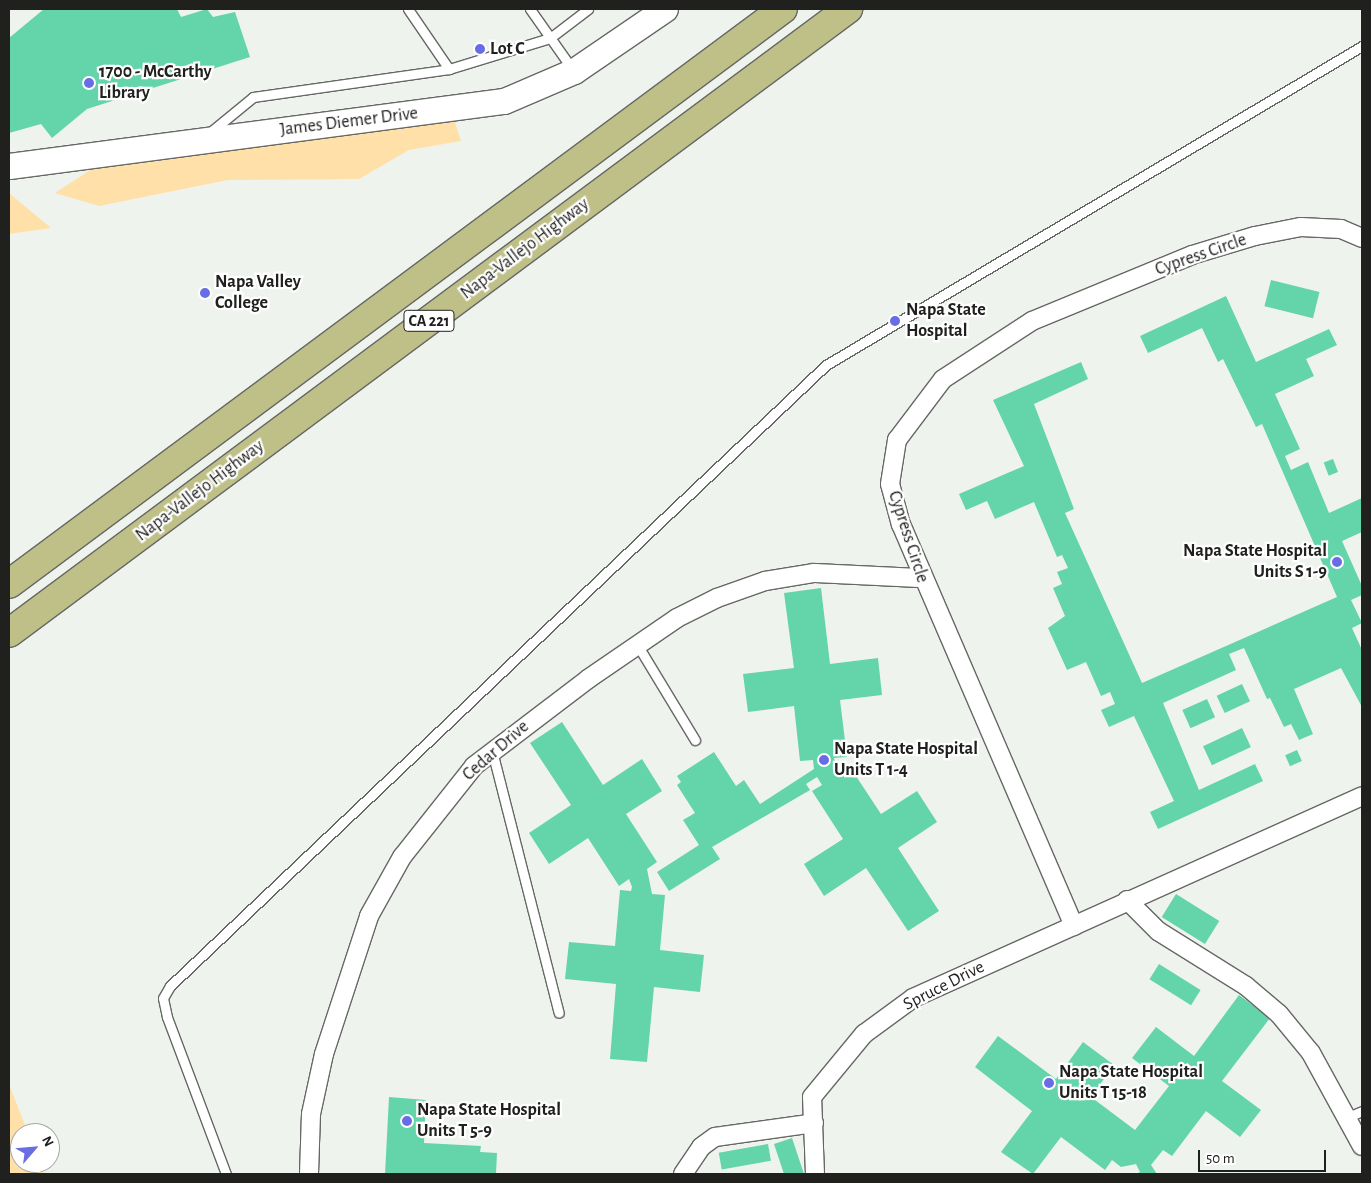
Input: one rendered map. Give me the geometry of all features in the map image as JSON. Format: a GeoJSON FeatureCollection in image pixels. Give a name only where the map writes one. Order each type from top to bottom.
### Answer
{"type":"FeatureCollection","features":[{"type":"Feature","properties":{"kind":"main road","name":"CA 221"},"geometry":{"type":"LineString","coordinates":[[9,584],[782,9]]}},
{"type":"Feature","properties":{"kind":"main road","name":"Napa-Vallejo Highway"},"geometry":{"type":"LineString","coordinates":[[9,633],[848,9]]}},
{"type":"Feature","properties":{"kind":"street","name":"James Diemer Drive"},"geometry":{"type":"LineString","coordinates":[[9,166],[487,104],[521,96],[574,71],[665,9]]}},
{"type":"Feature","properties":{"kind":"street","name":"Cypress Circle"},"geometry":{"type":"LineString","coordinates":[[1074,926],[920,578],[890,484],[898,440],[943,379],[1032,321],[1192,254],[1301,227],[1341,228],[1362,238]]}},
{"type":"Feature","properties":{"kind":"street","name":"Cedar Drive"},"geometry":{"type":"LineString","coordinates":[[309,1174],[311,1114],[324,1054],[369,916],[402,857],[434,813],[492,751],[638,646],[695,608],[765,581],[814,573],[920,578]]}},
{"type":"Feature","properties":{"kind":"street","name":"Spruce Drive"},"geometry":{"type":"LineString","coordinates":[[815,1174],[812,1097],[864,1034],[913,998],[1074,926],[1127,900],[1362,796]]}},
{"type":"Feature","properties":{"kind":"street"},"geometry":{"type":"LineString","coordinates":[[1127,900],[1158,931],[1246,986],[1279,1014],[1311,1053],[1355,1114],[1362,1146]]}},
{"type":"Feature","properties":{"kind":"street"},"geometry":{"type":"LineString","coordinates":[[683,1174],[701,1147],[715,1137],[814,1123]]}},
{"type":"Feature","properties":{"kind":"lane"},"geometry":{"type":"LineString","coordinates":[[408,9],[450,69]]}},
{"type":"Feature","properties":{"kind":"lane"},"geometry":{"type":"LineString","coordinates":[[530,9],[574,71]]}},
{"type":"Feature","properties":{"kind":"lane"},"geometry":{"type":"LineString","coordinates":[[201,141],[253,97],[450,69],[550,38],[588,9]]}},
{"type":"Feature","properties":{"kind":"lane"},"geometry":{"type":"LineString","coordinates":[[226,1174],[167,1017],[163,998],[170,986],[826,365],[1362,46]]}},
{"type":"Feature","properties":{"kind":"lane"},"geometry":{"type":"LineString","coordinates":[[638,646],[695,740]]}},
{"type":"Feature","properties":{"kind":"lane"},"geometry":{"type":"LineString","coordinates":[[492,751],[558,1013]]}},
{"type":"Feature","properties":{"kind":"shaded area"},"geometry":{"type":"Polygon","coordinates":[[[451,110],[461,141],[409,150],[359,179],[228,180],[99,206],[55,193],[118,152],[451,110]]]}},
{"type":"Feature","properties":{"kind":"shaded area"},"geometry":{"type":"Polygon","coordinates":[[[9,193],[51,228],[9,234],[9,193]]]}},
{"type":"Feature","properties":{"kind":"shaded area"},"geometry":{"type":"Polygon","coordinates":[[[9,1084],[24,1123],[10,1123],[10,1173],[44,1174],[9,1174],[9,1084]]]}},
{"type":"Feature","properties":{"kind":"building","name":"1700 - McCarthy Library"},"geometry":{"type":"Polygon","coordinates":[[[44,9],[177,9],[181,17],[207,9],[213,17],[235,12],[250,57],[87,109],[52,138],[41,124],[9,133],[9,38],[44,9]]]}},
{"type":"Feature","properties":{"kind":"building"},"geometry":{"type":"Polygon","coordinates":[[[1271,280],[1320,292],[1313,318],[1264,306],[1271,280]]]}},
{"type":"Feature","properties":{"kind":"building","name":"Napa State Hospital Units S 1-9"},"geometry":{"type":"Polygon","coordinates":[[[1226,296],[1256,362],[1329,329],[1337,345],[1306,359],[1314,376],[1275,394],[1300,449],[1285,456],[1291,470],[1308,462],[1329,513],[1362,498],[1362,532],[1342,541],[1362,586],[1362,595],[1351,600],[1362,623],[1352,628],[1362,650],[1362,707],[1341,668],[1294,689],[1313,734],[1299,740],[1291,724],[1284,727],[1270,698],[1267,699],[1244,648],[1229,654],[1236,670],[1163,703],[1199,790],[1255,764],[1263,781],[1158,829],[1150,812],[1174,801],[1134,716],[1109,727],[1101,710],[1115,704],[1110,692],[1101,696],[1086,662],[1067,670],[1048,628],[1065,616],[1053,588],[1062,584],[1057,572],[1068,568],[1062,555],[1057,557],[1034,502],[995,519],[987,501],[966,510],[959,494],[1024,466],[993,400],[1081,362],[1088,379],[1034,404],[1074,509],[1065,513],[1142,683],[1337,597],[1262,424],[1256,427],[1223,359],[1218,362],[1202,328],[1148,353],[1140,336],[1226,296]]]}},
{"type":"Feature","properties":{"kind":"building"},"geometry":{"type":"Polygon","coordinates":[[[1333,459],[1338,472],[1329,476],[1324,463],[1333,459]]]}},
{"type":"Feature","properties":{"kind":"building","name":"Napa State Hospital Units T 1-4"},"geometry":{"type":"Polygon","coordinates":[[[821,588],[830,664],[878,658],[882,695],[840,700],[847,757],[834,758],[837,769],[840,773],[850,767],[881,814],[917,791],[937,822],[898,848],[939,911],[908,931],[866,868],[824,896],[804,864],[843,839],[812,791],[822,785],[817,777],[806,784],[810,790],[712,847],[720,859],[669,891],[657,872],[699,845],[683,820],[695,813],[677,785],[681,782],[677,776],[714,752],[736,786],[744,780],[760,804],[814,769],[813,760],[800,761],[794,706],[748,712],[743,674],[794,668],[784,593],[821,588]]]}},
{"type":"Feature","properties":{"kind":"building"},"geometry":{"type":"Polygon","coordinates":[[[1242,684],[1250,701],[1225,713],[1217,696],[1242,684]]]}},
{"type":"Feature","properties":{"kind":"building"},"geometry":{"type":"Polygon","coordinates":[[[1207,699],[1215,717],[1190,728],[1182,710],[1207,699]]]}},
{"type":"Feature","properties":{"kind":"building"},"geometry":{"type":"Polygon","coordinates":[[[562,722],[603,785],[642,759],[662,791],[626,814],[657,862],[647,869],[652,894],[665,895],[660,950],[704,955],[700,992],[654,987],[647,1062],[610,1059],[616,984],[565,979],[569,942],[615,946],[620,890],[631,891],[632,887],[629,879],[619,886],[588,838],[549,864],[529,833],[571,805],[530,743],[562,722]]]}},
{"type":"Feature","properties":{"kind":"building"},"geometry":{"type":"Polygon","coordinates":[[[1242,728],[1251,747],[1212,765],[1203,746],[1242,728]]]}},
{"type":"Feature","properties":{"kind":"building"},"geometry":{"type":"Polygon","coordinates":[[[1297,750],[1302,761],[1290,766],[1285,755],[1297,750]]]}},
{"type":"Feature","properties":{"kind":"building"},"geometry":{"type":"Polygon","coordinates":[[[1176,894],[1219,921],[1205,944],[1162,917],[1176,894]]]}},
{"type":"Feature","properties":{"kind":"building"},"geometry":{"type":"Polygon","coordinates":[[[1159,964],[1201,990],[1191,1005],[1149,979],[1159,964]]]}},
{"type":"Feature","properties":{"kind":"building","name":"Napa State Hospital Units T 15-18"},"geometry":{"type":"Polygon","coordinates":[[[1239,995],[1270,1018],[1222,1081],[1261,1110],[1240,1137],[1206,1111],[1172,1156],[1163,1150],[1151,1165],[1157,1174],[1136,1174],[1140,1172],[1136,1164],[1121,1167],[1112,1160],[1105,1170],[1061,1137],[1033,1174],[1001,1152],[1032,1111],[975,1067],[998,1036],[1056,1079],[1083,1042],[1114,1065],[1091,1097],[1135,1130],[1169,1086],[1132,1058],[1156,1027],[1194,1056],[1239,995]]]}},
{"type":"Feature","properties":{"kind":"building","name":"Napa State Hospital Units T 5-9"},"geometry":{"type":"Polygon","coordinates":[[[389,1097],[426,1100],[424,1143],[481,1146],[480,1152],[497,1153],[496,1174],[385,1174],[389,1097]]]}},
{"type":"Feature","properties":{"kind":"building"},"geometry":{"type":"Polygon","coordinates":[[[792,1138],[804,1174],[784,1174],[774,1144],[792,1138]]]}},
{"type":"Feature","properties":{"kind":"building"},"geometry":{"type":"Polygon","coordinates":[[[768,1144],[771,1161],[722,1169],[719,1153],[768,1144]]]}},
{"type":"Feature","properties":{"kind":"place","name":"Lot C"},"geometry":{"type":"Point","coordinates":[480,49]}},
{"type":"Feature","properties":{"kind":"place","name":"1700 - McCarthy Library"},"geometry":{"type":"Point","coordinates":[89,83]}},
{"type":"Feature","properties":{"kind":"place","name":"Napa Valley College"},"geometry":{"type":"Point","coordinates":[205,293]}},
{"type":"Feature","properties":{"kind":"place","name":"Napa State Hospital"},"geometry":{"type":"Point","coordinates":[895,321]}},
{"type":"Feature","properties":{"kind":"place","name":"Napa State Hospital Units S 1-9"},"geometry":{"type":"Point","coordinates":[1337,562]}},
{"type":"Feature","properties":{"kind":"place","name":"Napa State Hospital Units T 1-4"},"geometry":{"type":"Point","coordinates":[824,760]}},
{"type":"Feature","properties":{"kind":"place","name":"Napa State Hospital Units T 15-18"},"geometry":{"type":"Point","coordinates":[1049,1083]}},
{"type":"Feature","properties":{"kind":"place","name":"Napa State Hospital Units T 5-9"},"geometry":{"type":"Point","coordinates":[407,1121]}}]}
